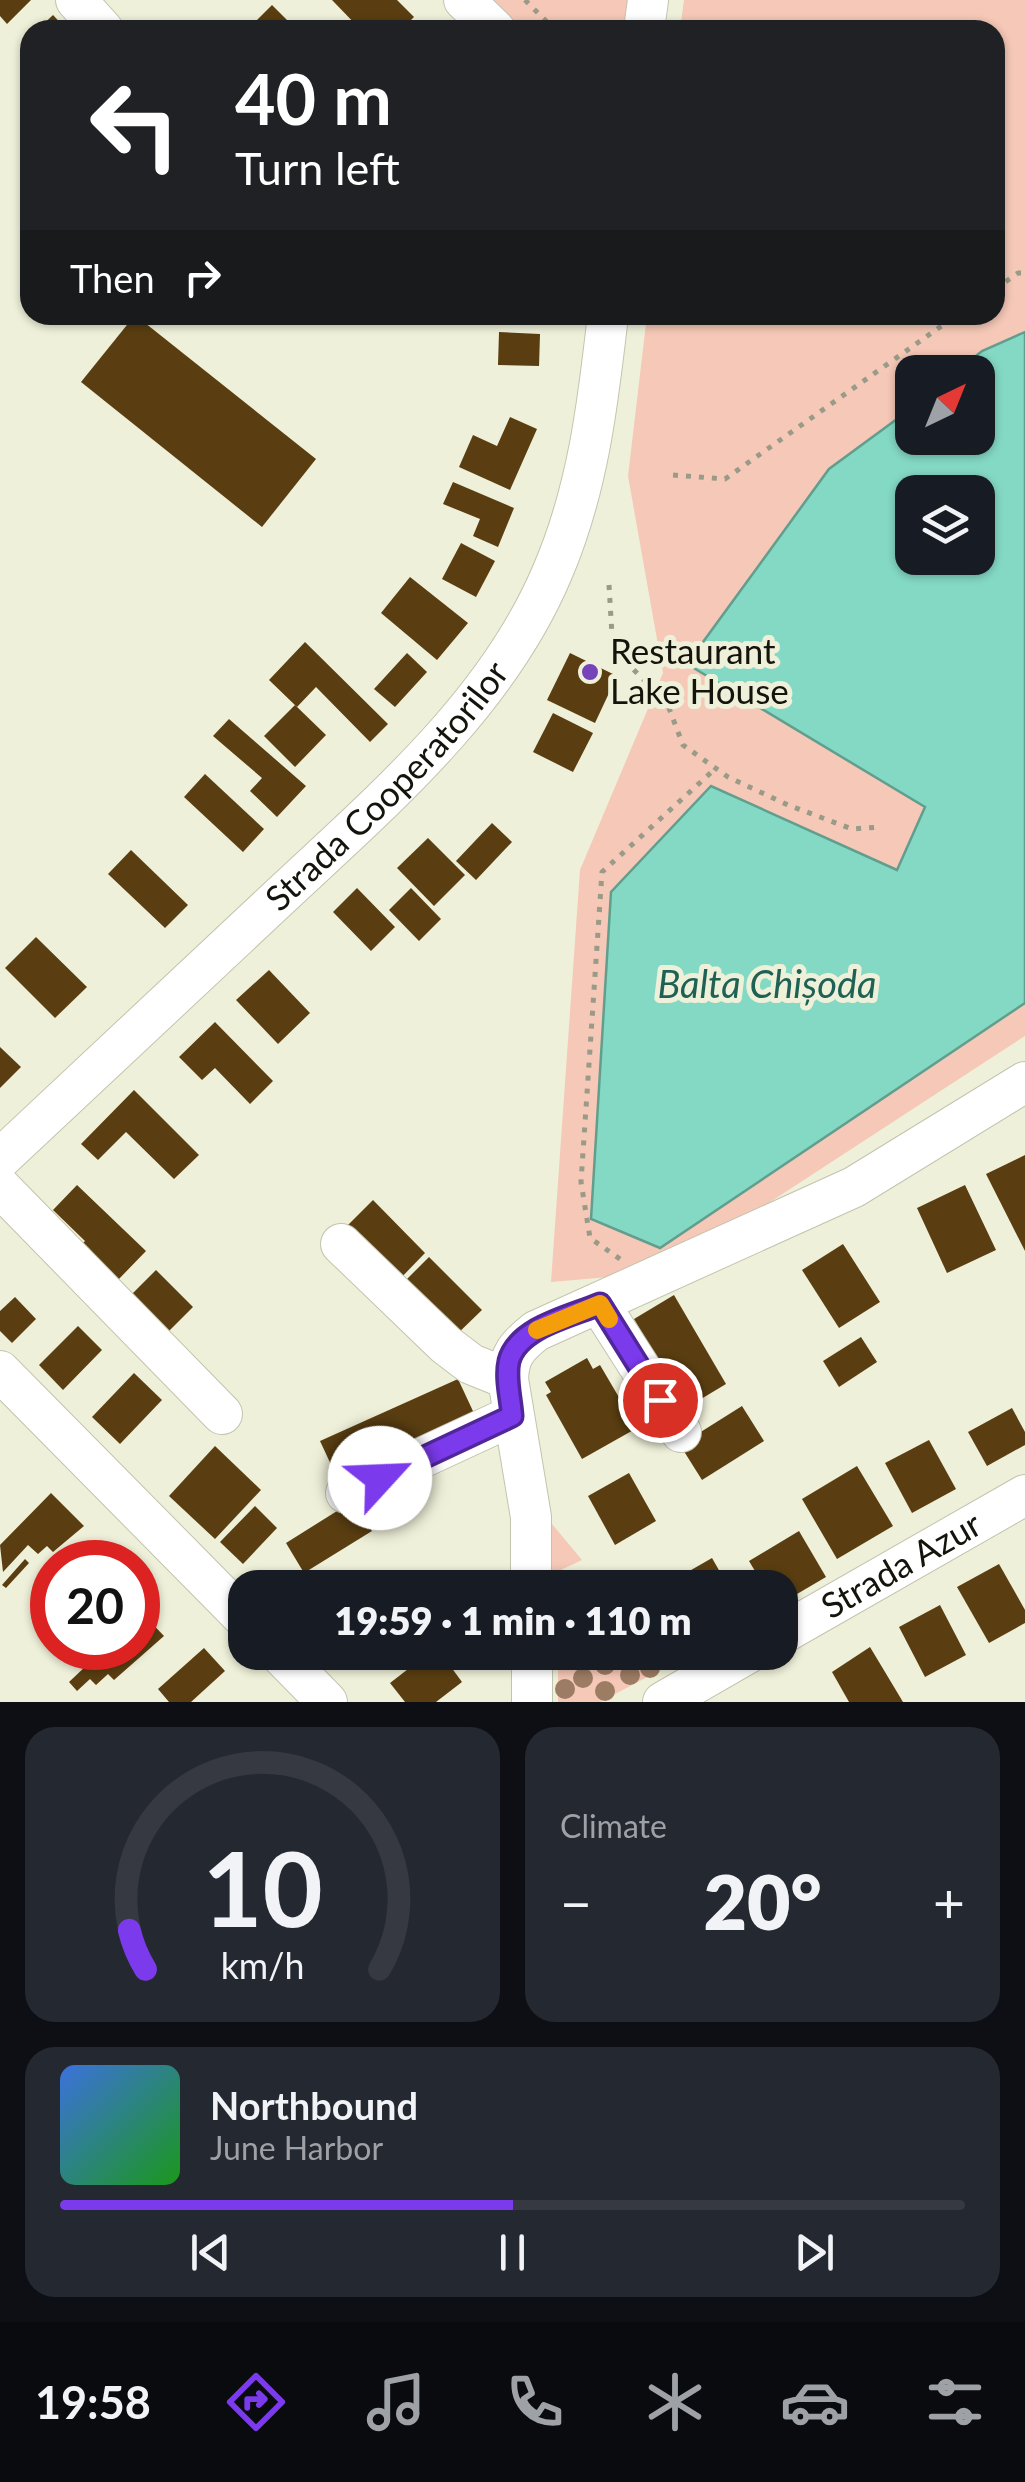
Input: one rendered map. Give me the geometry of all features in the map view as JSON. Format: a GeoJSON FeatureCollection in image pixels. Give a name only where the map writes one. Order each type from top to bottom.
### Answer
{"type":"FeatureCollection","features":[{"type":"Feature","properties":{"kind":"street"},"geometry":{"type":"LineString","coordinates":[[76,0],[93,20]]}},
{"type":"Feature","properties":{"kind":"street"},"geometry":{"type":"LineString","coordinates":[[464,0],[484,20]]}},
{"type":"Feature","properties":{"kind":"street","name":"Strada Cooperatorilor"},"geometry":{"type":"LineString","coordinates":[[0,1159],[370,812],[452,728],[502,665],[552,574],[585,480],[607,325]]}},
{"type":"Feature","properties":{"kind":"street"},"geometry":{"type":"LineString","coordinates":[[531,1570],[530,1517],[510,1398],[509,1361],[516,1347],[536,1331],[854,1188],[1025,1082]]}},
{"type":"Feature","properties":{"kind":"street"},"geometry":{"type":"LineString","coordinates":[[0,1187],[222,1414]]}},
{"type":"Feature","properties":{"kind":"street"},"geometry":{"type":"LineString","coordinates":[[341,1244],[446,1345],[510,1398]]}},
{"type":"Feature","properties":{"kind":"street"},"geometry":{"type":"LineString","coordinates":[[600,1304],[681,1432]]}},
{"type":"Feature","properties":{"kind":"street"},"geometry":{"type":"LineString","coordinates":[[0,1372],[228,1602]]}},
{"type":"Feature","properties":{"kind":"street"},"geometry":{"type":"LineString","coordinates":[[346,1493],[510,1398]]}},
{"type":"Feature","properties":{"kind":"street","name":"Strada Azur"},"geometry":{"type":"LineString","coordinates":[[798,1625],[1025,1495]]}},
{"type":"Feature","properties":{"kind":"street"},"geometry":{"type":"LineString","coordinates":[[296,1670],[327,1702]]}},
{"type":"Feature","properties":{"kind":"street"},"geometry":{"type":"LineString","coordinates":[[532,1670],[532,1702]]}},
{"type":"Feature","properties":{"kind":"street"},"geometry":{"type":"LineString","coordinates":[[684,1697],[724,1670]]}},
{"type":"Feature","properties":{"kind":"path"},"geometry":{"type":"LineString","coordinates":[[525,0],[545,20]]}},
{"type":"Feature","properties":{"kind":"path"},"geometry":{"type":"LineString","coordinates":[[673,475],[725,478],[943,325]]}},
{"type":"Feature","properties":{"kind":"path"},"geometry":{"type":"LineString","coordinates":[[609,584],[612,635],[633,668],[667,703],[683,745],[716,768],[788,805],[852,829],[880,827]]}},
{"type":"Feature","properties":{"kind":"path"},"geometry":{"type":"LineString","coordinates":[[631,1266],[590,1238],[581,1182],[602,872],[716,768]]}},
{"type":"Feature","properties":{"kind":"shaded area"},"geometry":{"type":"Polygon","coordinates":[[[490,0],[640,0],[637,20],[509,20],[490,0]]]}},
{"type":"Feature","properties":{"kind":"shaded area","name":"Balta Chișoda"},"geometry":{"type":"Polygon","coordinates":[[[684,0],[1025,0],[1025,1036],[707,1243],[632,1275],[551,1282],[580,870],[663,673],[628,476],[646,325],[1005,325],[1005,20],[681,20],[684,0]]]}},
{"type":"Feature","properties":{"kind":"shaded area"},"geometry":{"type":"Polygon","coordinates":[[[542,1512],[582,1560],[561,1570],[546,1570],[542,1512]]]}},
{"type":"Feature","properties":{"kind":"shaded area"},"geometry":{"type":"Polygon","coordinates":[[[558,1670],[661,1670],[600,1702],[558,1702],[558,1670]]]}},
{"type":"Feature","properties":{"kind":"water","name":"Balta Chișoda"},"geometry":{"type":"Polygon","coordinates":[[[1025,332],[1025,1003],[660,1248],[591,1219],[611,892],[711,786],[897,870],[925,807],[687,664],[829,469],[895,420],[895,455],[995,455],[995,355],[977,355],[1025,332]]]}},
{"type":"Feature","properties":{"kind":"building"},"geometry":{"type":"Polygon","coordinates":[[[0,0],[31,0],[7,24],[0,16],[0,0]]]}},
{"type":"Feature","properties":{"kind":"building"},"geometry":{"type":"Polygon","coordinates":[[[332,0],[397,0],[414,17],[411,20],[351,20],[332,0]]]}},
{"type":"Feature","properties":{"kind":"building"},"geometry":{"type":"Polygon","coordinates":[[[272,5],[287,20],[257,20],[272,5]]]}},
{"type":"Feature","properties":{"kind":"building"},"geometry":{"type":"Polygon","coordinates":[[[127,325],[148,325],[316,459],[262,527],[81,382],[127,325]]]}},
{"type":"Feature","properties":{"kind":"building"},"geometry":{"type":"Polygon","coordinates":[[[499,332],[540,334],[539,366],[498,365],[499,332]]]}},
{"type":"Feature","properties":{"kind":"building"},"geometry":{"type":"Polygon","coordinates":[[[510,417],[537,429],[510,490],[459,467],[473,435],[497,446],[510,417]]]}},
{"type":"Feature","properties":{"kind":"building"},"geometry":{"type":"Polygon","coordinates":[[[453,482],[514,508],[498,547],[473,536],[480,519],[443,504],[453,482]]]}},
{"type":"Feature","properties":{"kind":"building"},"geometry":{"type":"Polygon","coordinates":[[[461,543],[495,561],[476,597],[442,579],[461,543]]]}},
{"type":"Feature","properties":{"kind":"building"},"geometry":{"type":"Polygon","coordinates":[[[410,577],[468,623],[437,660],[381,613],[410,577]]]}},
{"type":"Feature","properties":{"kind":"building"},"geometry":{"type":"Polygon","coordinates":[[[305,642],[388,724],[370,742],[316,687],[297,707],[269,680],[305,642]]]}},
{"type":"Feature","properties":{"kind":"building"},"geometry":{"type":"Polygon","coordinates":[[[407,653],[427,672],[395,707],[374,689],[407,653]]]}},
{"type":"Feature","properties":{"kind":"building"},"geometry":{"type":"Polygon","coordinates":[[[570,653],[617,676],[595,723],[547,700],[570,653]]]}},
{"type":"Feature","properties":{"kind":"building"},"geometry":{"type":"Polygon","coordinates":[[[295,705],[326,735],[295,767],[264,736],[295,705]]]}},
{"type":"Feature","properties":{"kind":"building"},"geometry":{"type":"Polygon","coordinates":[[[553,713],[593,733],[573,772],[533,752],[553,713]]]}},
{"type":"Feature","properties":{"kind":"building"},"geometry":{"type":"Polygon","coordinates":[[[229,719],[306,786],[277,817],[250,791],[262,778],[213,736],[229,719]]]}},
{"type":"Feature","properties":{"kind":"building"},"geometry":{"type":"Polygon","coordinates":[[[205,774],[264,829],[243,852],[184,797],[205,774]]]}},
{"type":"Feature","properties":{"kind":"building"},"geometry":{"type":"Polygon","coordinates":[[[492,823],[512,842],[476,880],[456,861],[492,823]]]}},
{"type":"Feature","properties":{"kind":"building"},"geometry":{"type":"Polygon","coordinates":[[[428,838],[465,875],[434,906],[397,868],[428,838]]]}},
{"type":"Feature","properties":{"kind":"building"},"geometry":{"type":"Polygon","coordinates":[[[131,850],[188,905],[165,928],[108,874],[131,850]]]}},
{"type":"Feature","properties":{"kind":"building"},"geometry":{"type":"Polygon","coordinates":[[[357,888],[395,927],[371,951],[333,912],[357,888]]]}},
{"type":"Feature","properties":{"kind":"building"},"geometry":{"type":"Polygon","coordinates":[[[411,888],[441,919],[419,941],[389,910],[411,888]]]}},
{"type":"Feature","properties":{"kind":"building"},"geometry":{"type":"Polygon","coordinates":[[[36,937],[87,987],[55,1018],[5,968],[36,937]]]}},
{"type":"Feature","properties":{"kind":"building"},"geometry":{"type":"Polygon","coordinates":[[[269,970],[310,1013],[278,1044],[236,1000],[269,970]]]}},
{"type":"Feature","properties":{"kind":"building"},"geometry":{"type":"Polygon","coordinates":[[[215,1022],[273,1081],[250,1104],[215,1068],[202,1080],[179,1057],[215,1022]]]}},
{"type":"Feature","properties":{"kind":"building"},"geometry":{"type":"Polygon","coordinates":[[[0,1047],[21,1067],[0,1088],[0,1047]]]}},
{"type":"Feature","properties":{"kind":"building"},"geometry":{"type":"Polygon","coordinates":[[[134,1090],[199,1155],[174,1179],[126,1132],[98,1160],[81,1144],[134,1090]]]}},
{"type":"Feature","properties":{"kind":"building"},"geometry":{"type":"Polygon","coordinates":[[[1025,1155],[1025,1251],[986,1174],[1025,1155]]]}},
{"type":"Feature","properties":{"kind":"building"},"geometry":{"type":"Polygon","coordinates":[[[77,1185],[146,1251],[117,1281],[80,1246],[85,1241],[53,1210],[77,1185]]]}},
{"type":"Feature","properties":{"kind":"building"},"geometry":{"type":"Polygon","coordinates":[[[965,1185],[996,1250],[947,1273],[917,1208],[965,1185]]]}},
{"type":"Feature","properties":{"kind":"building"},"geometry":{"type":"Polygon","coordinates":[[[373,1200],[425,1253],[396,1283],[343,1230],[373,1200]]]}},
{"type":"Feature","properties":{"kind":"building"},"geometry":{"type":"Polygon","coordinates":[[[843,1244],[880,1302],[839,1328],[802,1270],[843,1244]]]}},
{"type":"Feature","properties":{"kind":"building"},"geometry":{"type":"Polygon","coordinates":[[[429,1257],[482,1310],[452,1339],[399,1287],[429,1257]]]}},
{"type":"Feature","properties":{"kind":"building"},"geometry":{"type":"Polygon","coordinates":[[[156,1270],[193,1307],[159,1341],[122,1304],[156,1270]]]}},
{"type":"Feature","properties":{"kind":"building"},"geometry":{"type":"Polygon","coordinates":[[[674,1295],[726,1384],[686,1408],[634,1319],[674,1295]]]}},
{"type":"Feature","properties":{"kind":"building"},"geometry":{"type":"Polygon","coordinates":[[[15,1297],[36,1319],[12,1343],[0,1331],[0,1311],[15,1297]]]}},
{"type":"Feature","properties":{"kind":"building"},"geometry":{"type":"Polygon","coordinates":[[[78,1326],[102,1350],[63,1390],[39,1365],[78,1326]]]}},
{"type":"Feature","properties":{"kind":"building"},"geometry":{"type":"Polygon","coordinates":[[[861,1337],[877,1362],[839,1387],[823,1361],[861,1337]]]}},
{"type":"Feature","properties":{"kind":"building"},"geometry":{"type":"Polygon","coordinates":[[[587,1358],[593,1369],[600,1365],[637,1428],[582,1459],[546,1395],[551,1392],[545,1382],[587,1358]]]}},
{"type":"Feature","properties":{"kind":"building"},"geometry":{"type":"Polygon","coordinates":[[[134,1373],[162,1400],[120,1444],[92,1417],[134,1373]]]}},
{"type":"Feature","properties":{"kind":"building"},"geometry":{"type":"Polygon","coordinates":[[[458,1379],[479,1424],[341,1486],[320,1441],[458,1379]]]}},
{"type":"Feature","properties":{"kind":"building"},"geometry":{"type":"Polygon","coordinates":[[[742,1406],[764,1441],[702,1480],[680,1445],[742,1406]]]}},
{"type":"Feature","properties":{"kind":"building"},"geometry":{"type":"Polygon","coordinates":[[[1012,1408],[1025,1432],[1025,1445],[987,1466],[968,1432],[1012,1408]]]}},
{"type":"Feature","properties":{"kind":"building"},"geometry":{"type":"Polygon","coordinates":[[[929,1440],[956,1489],[912,1513],[885,1463],[929,1440]]]}},
{"type":"Feature","properties":{"kind":"building"},"geometry":{"type":"Polygon","coordinates":[[[215,1446],[261,1490],[215,1539],[169,1496],[215,1446]]]}},
{"type":"Feature","properties":{"kind":"building"},"geometry":{"type":"Polygon","coordinates":[[[857,1466],[893,1526],[837,1559],[802,1499],[857,1466]]]}},
{"type":"Feature","properties":{"kind":"building"},"geometry":{"type":"Polygon","coordinates":[[[629,1473],[656,1521],[615,1545],[588,1496],[629,1473]]]}},
{"type":"Feature","properties":{"kind":"building"},"geometry":{"type":"Polygon","coordinates":[[[51,1493],[84,1526],[67,1540],[30,1540],[30,1547],[3,1572],[0,1545],[51,1493]]]}},
{"type":"Feature","properties":{"kind":"building"},"geometry":{"type":"Polygon","coordinates":[[[353,1501],[372,1531],[309,1570],[302,1570],[286,1543],[353,1501]]]}},
{"type":"Feature","properties":{"kind":"building"},"geometry":{"type":"Polygon","coordinates":[[[255,1506],[277,1528],[243,1564],[220,1542],[255,1506]]]}},
{"type":"Feature","properties":{"kind":"building"},"geometry":{"type":"Polygon","coordinates":[[[799,1531],[826,1577],[798,1593],[798,1570],[754,1570],[749,1561],[799,1531]]]}},
{"type":"Feature","properties":{"kind":"building"},"geometry":{"type":"Polygon","coordinates":[[[712,1558],[719,1570],[691,1570],[712,1558]]]}},
{"type":"Feature","properties":{"kind":"building"},"geometry":{"type":"Polygon","coordinates":[[[25,1559],[29,1563],[6,1588],[2,1585],[25,1559]]]}},
{"type":"Feature","properties":{"kind":"building"},"geometry":{"type":"Polygon","coordinates":[[[999,1564],[1025,1610],[1025,1623],[989,1643],[957,1587],[999,1564]]]}},
{"type":"Feature","properties":{"kind":"building"},"geometry":{"type":"Polygon","coordinates":[[[940,1605],[966,1655],[925,1677],[899,1627],[940,1605]]]}},
{"type":"Feature","properties":{"kind":"building"},"geometry":{"type":"Polygon","coordinates":[[[870,1647],[903,1702],[849,1702],[832,1672],[870,1647]]]}},
{"type":"Feature","properties":{"kind":"building"},"geometry":{"type":"Polygon","coordinates":[[[204,1648],[225,1671],[191,1702],[169,1702],[158,1689],[204,1648]]]}},
{"type":"Feature","properties":{"kind":"building"},"geometry":{"type":"Polygon","coordinates":[[[82,1670],[125,1670],[114,1680],[108,1674],[96,1685],[90,1679],[77,1691],[69,1682],[82,1670]]]}},
{"type":"Feature","properties":{"kind":"building"},"geometry":{"type":"Polygon","coordinates":[[[407,1670],[453,1670],[462,1682],[436,1702],[405,1702],[390,1683],[407,1670]]]}},
{"type":"Feature","properties":{"kind":"slow traffic"},"geometry":{"type":"LineString","coordinates":[[537,1330],[600,1304],[609,1319]]}},
{"type":"Feature","properties":{"kind":"place","name":"Restaurant Lake House"},"geometry":{"type":"Point","coordinates":[590,672]}},
{"type":"Feature","properties":{"kind":"route"},"geometry":{"type":"LineString","coordinates":[[380,1478],[512,1416],[509,1361],[516,1347],[536,1331],[600,1304],[660,1400]]}}]}
